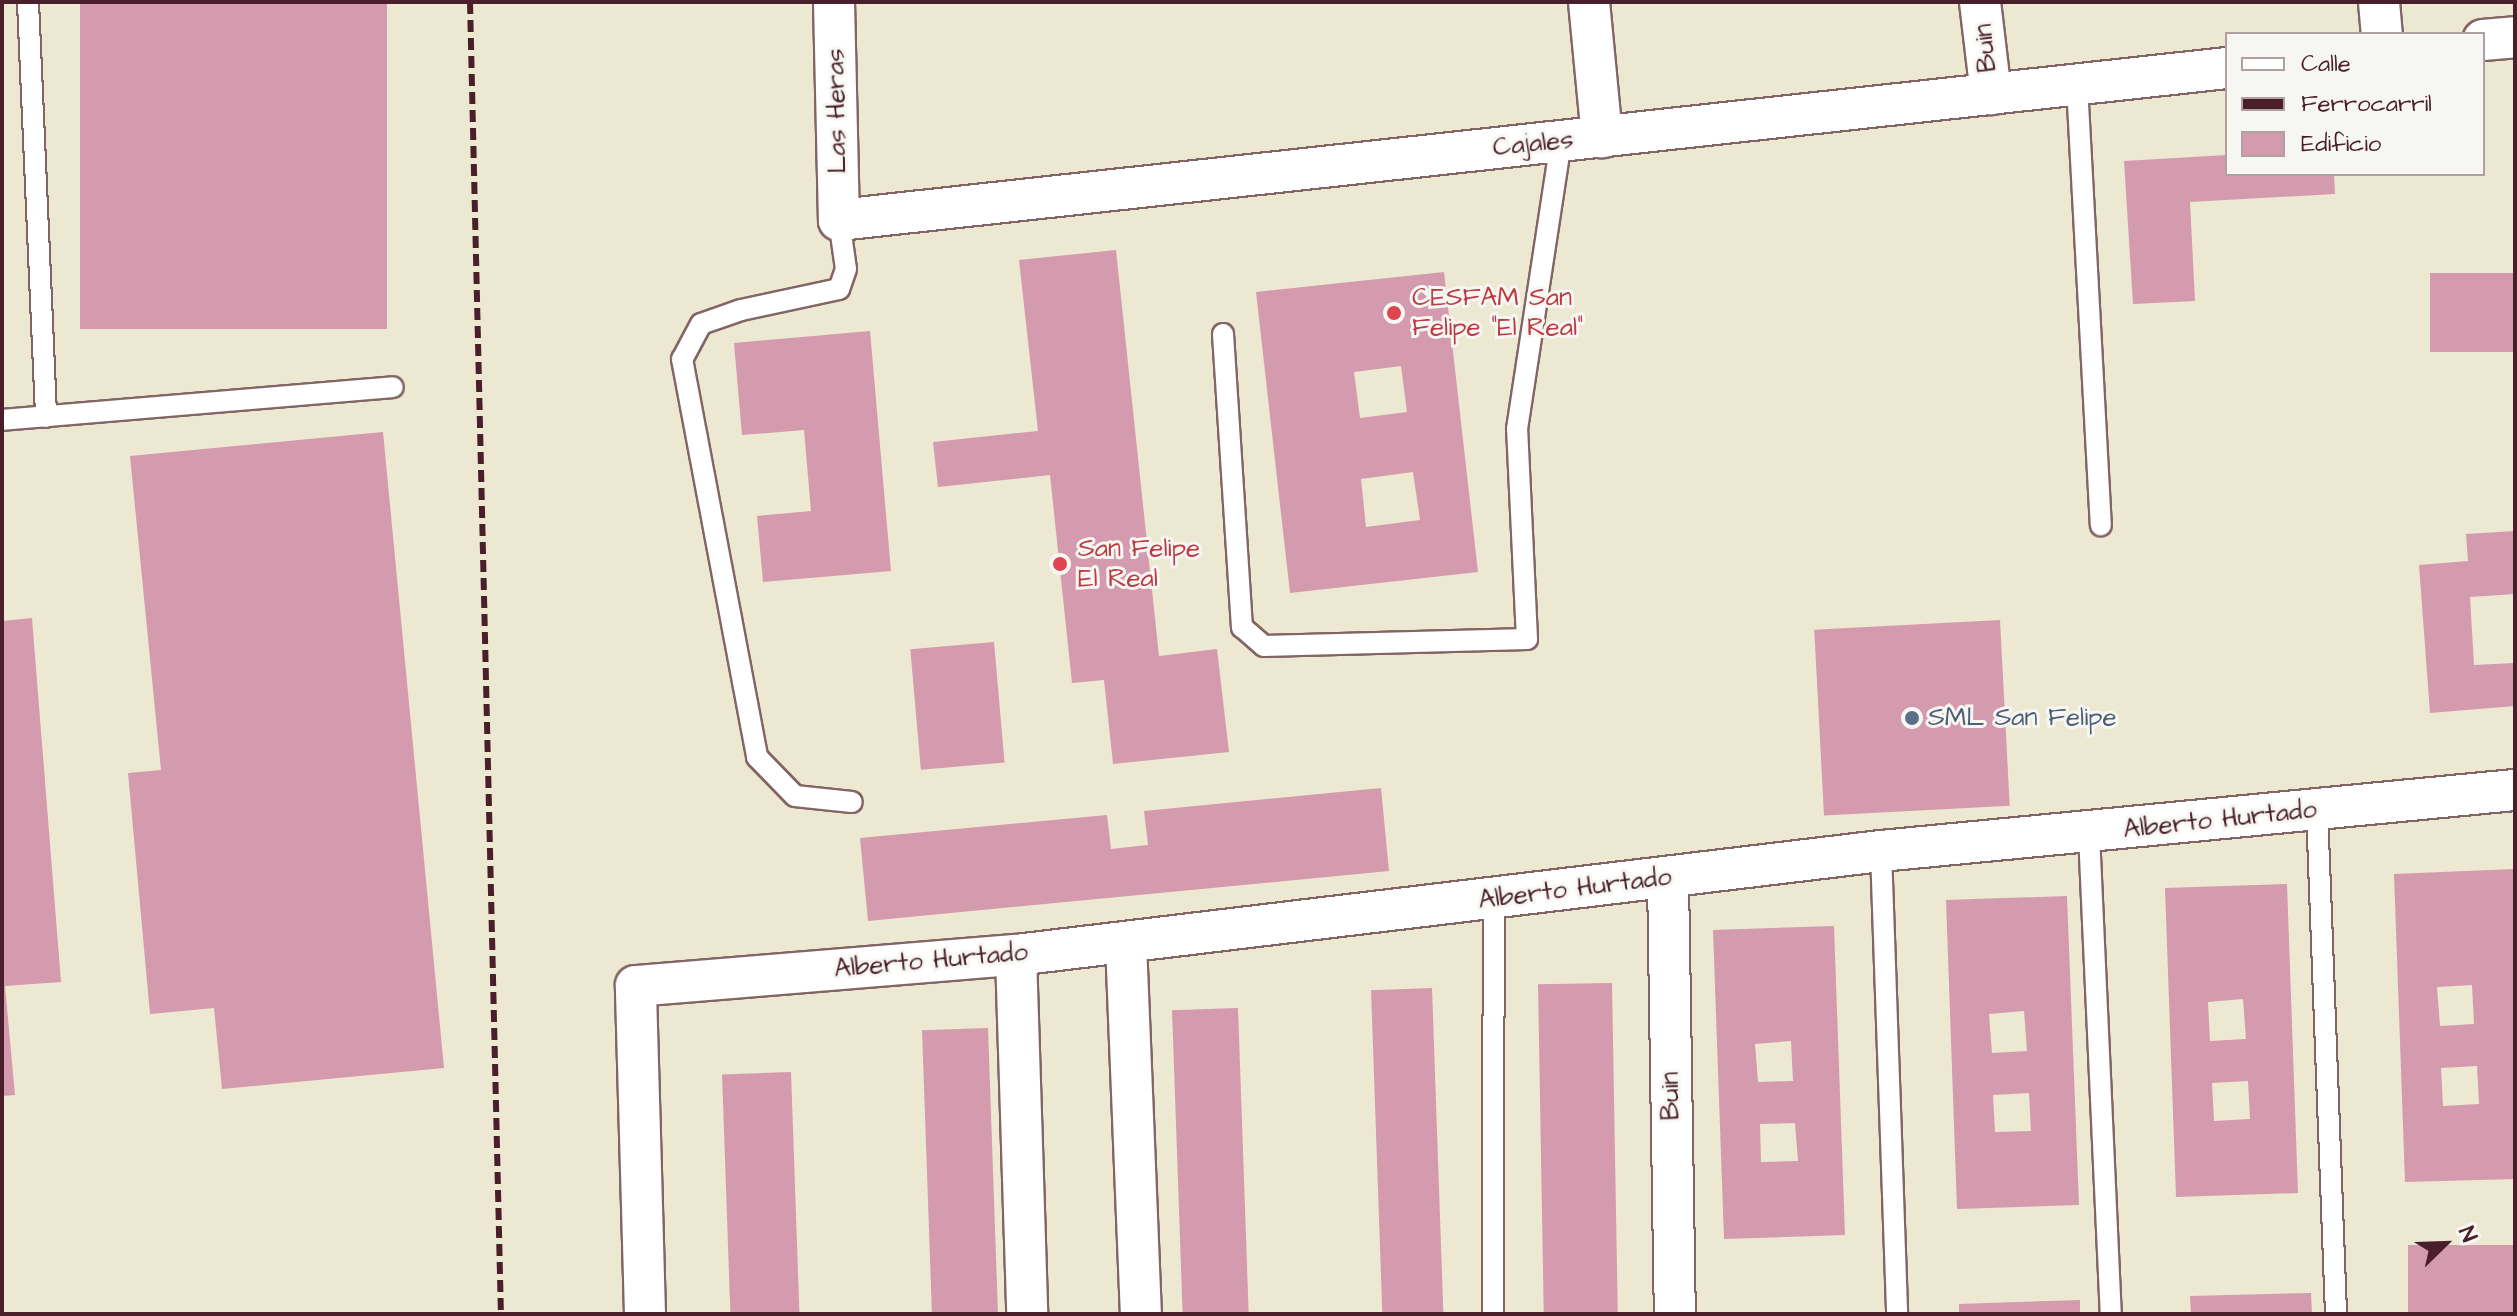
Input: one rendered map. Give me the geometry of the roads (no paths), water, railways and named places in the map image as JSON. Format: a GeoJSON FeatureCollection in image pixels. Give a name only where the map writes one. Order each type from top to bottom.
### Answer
{"type":"FeatureCollection","features":[{"type":"Feature","properties":{"kind":"street","name":"Las Heras"},"geometry":{"type":"LineString","coordinates":[[834,2],[839,220]]}},
{"type":"Feature","properties":{"kind":"street"},"geometry":{"type":"LineString","coordinates":[[1589,2],[1602,137]]}},
{"type":"Feature","properties":{"kind":"street","name":"Buin"},"geometry":{"type":"LineString","coordinates":[[1980,2],[1991,94]]}},
{"type":"Feature","properties":{"kind":"street"},"geometry":{"type":"LineString","coordinates":[[2379,2],[2382,32]]}},
{"type":"Feature","properties":{"kind":"street"},"geometry":{"type":"LineString","coordinates":[[2485,40],[2515,37]]}},
{"type":"Feature","properties":{"kind":"street","name":"Cajales"},"geometry":{"type":"LineString","coordinates":[[839,220],[2225,68]]}},
{"type":"Feature","properties":{"kind":"street","name":"Alberto Hurtado"},"geometry":{"type":"LineString","coordinates":[[645,1314],[636,986],[1016,955],[1127,960],[1494,899],[1881,851],[2089,834],[2515,790]]}},
{"type":"Feature","properties":{"kind":"street","name":"Buin"},"geometry":{"type":"LineString","coordinates":[[1668,878],[1675,1314]]}},
{"type":"Feature","properties":{"kind":"street"},"geometry":{"type":"LineString","coordinates":[[1016,955],[1027,1314]]}},
{"type":"Feature","properties":{"kind":"street"},"geometry":{"type":"LineString","coordinates":[[1127,960],[1141,1314]]}},
{"type":"Feature","properties":{"kind":"lane"},"geometry":{"type":"LineString","coordinates":[[28,2],[46,417]]}},
{"type":"Feature","properties":{"kind":"lane"},"geometry":{"type":"LineString","coordinates":[[2077,85],[2101,525]]}},
{"type":"Feature","properties":{"kind":"lane"},"geometry":{"type":"LineString","coordinates":[[1223,334],[1242,627],[1264,646],[1527,639],[1517,429],[1561,141]]}},
{"type":"Feature","properties":{"kind":"lane"},"geometry":{"type":"LineString","coordinates":[[839,220],[846,269],[839,289],[741,310],[701,324],[682,359],[757,757],[795,796],[852,802]]}},
{"type":"Feature","properties":{"kind":"lane"},"geometry":{"type":"LineString","coordinates":[[2,420],[393,387]]}},
{"type":"Feature","properties":{"kind":"lane"},"geometry":{"type":"LineString","coordinates":[[2317,810],[2336,1314]]}},
{"type":"Feature","properties":{"kind":"lane"},"geometry":{"type":"LineString","coordinates":[[2089,834],[2111,1314]]}},
{"type":"Feature","properties":{"kind":"lane"},"geometry":{"type":"LineString","coordinates":[[1881,851],[1897,1314]]}},
{"type":"Feature","properties":{"kind":"lane"},"geometry":{"type":"LineString","coordinates":[[1493,1314],[1494,899]]}},
{"type":"Feature","properties":{"kind":"railway"},"geometry":{"type":"LineString","coordinates":[[470,2],[501,1314]]}},
{"type":"Feature","properties":{"kind":"place","name":"CESFAM San Felipe \"El Real\""},"geometry":{"type":"Point","coordinates":[1394,313]}},
{"type":"Feature","properties":{"kind":"place","name":"San Felipe El Real"},"geometry":{"type":"Point","coordinates":[1060,564]}},
{"type":"Feature","properties":{"kind":"place","name":"SML San Felipe"},"geometry":{"type":"Point","coordinates":[1912,718]}}]}
